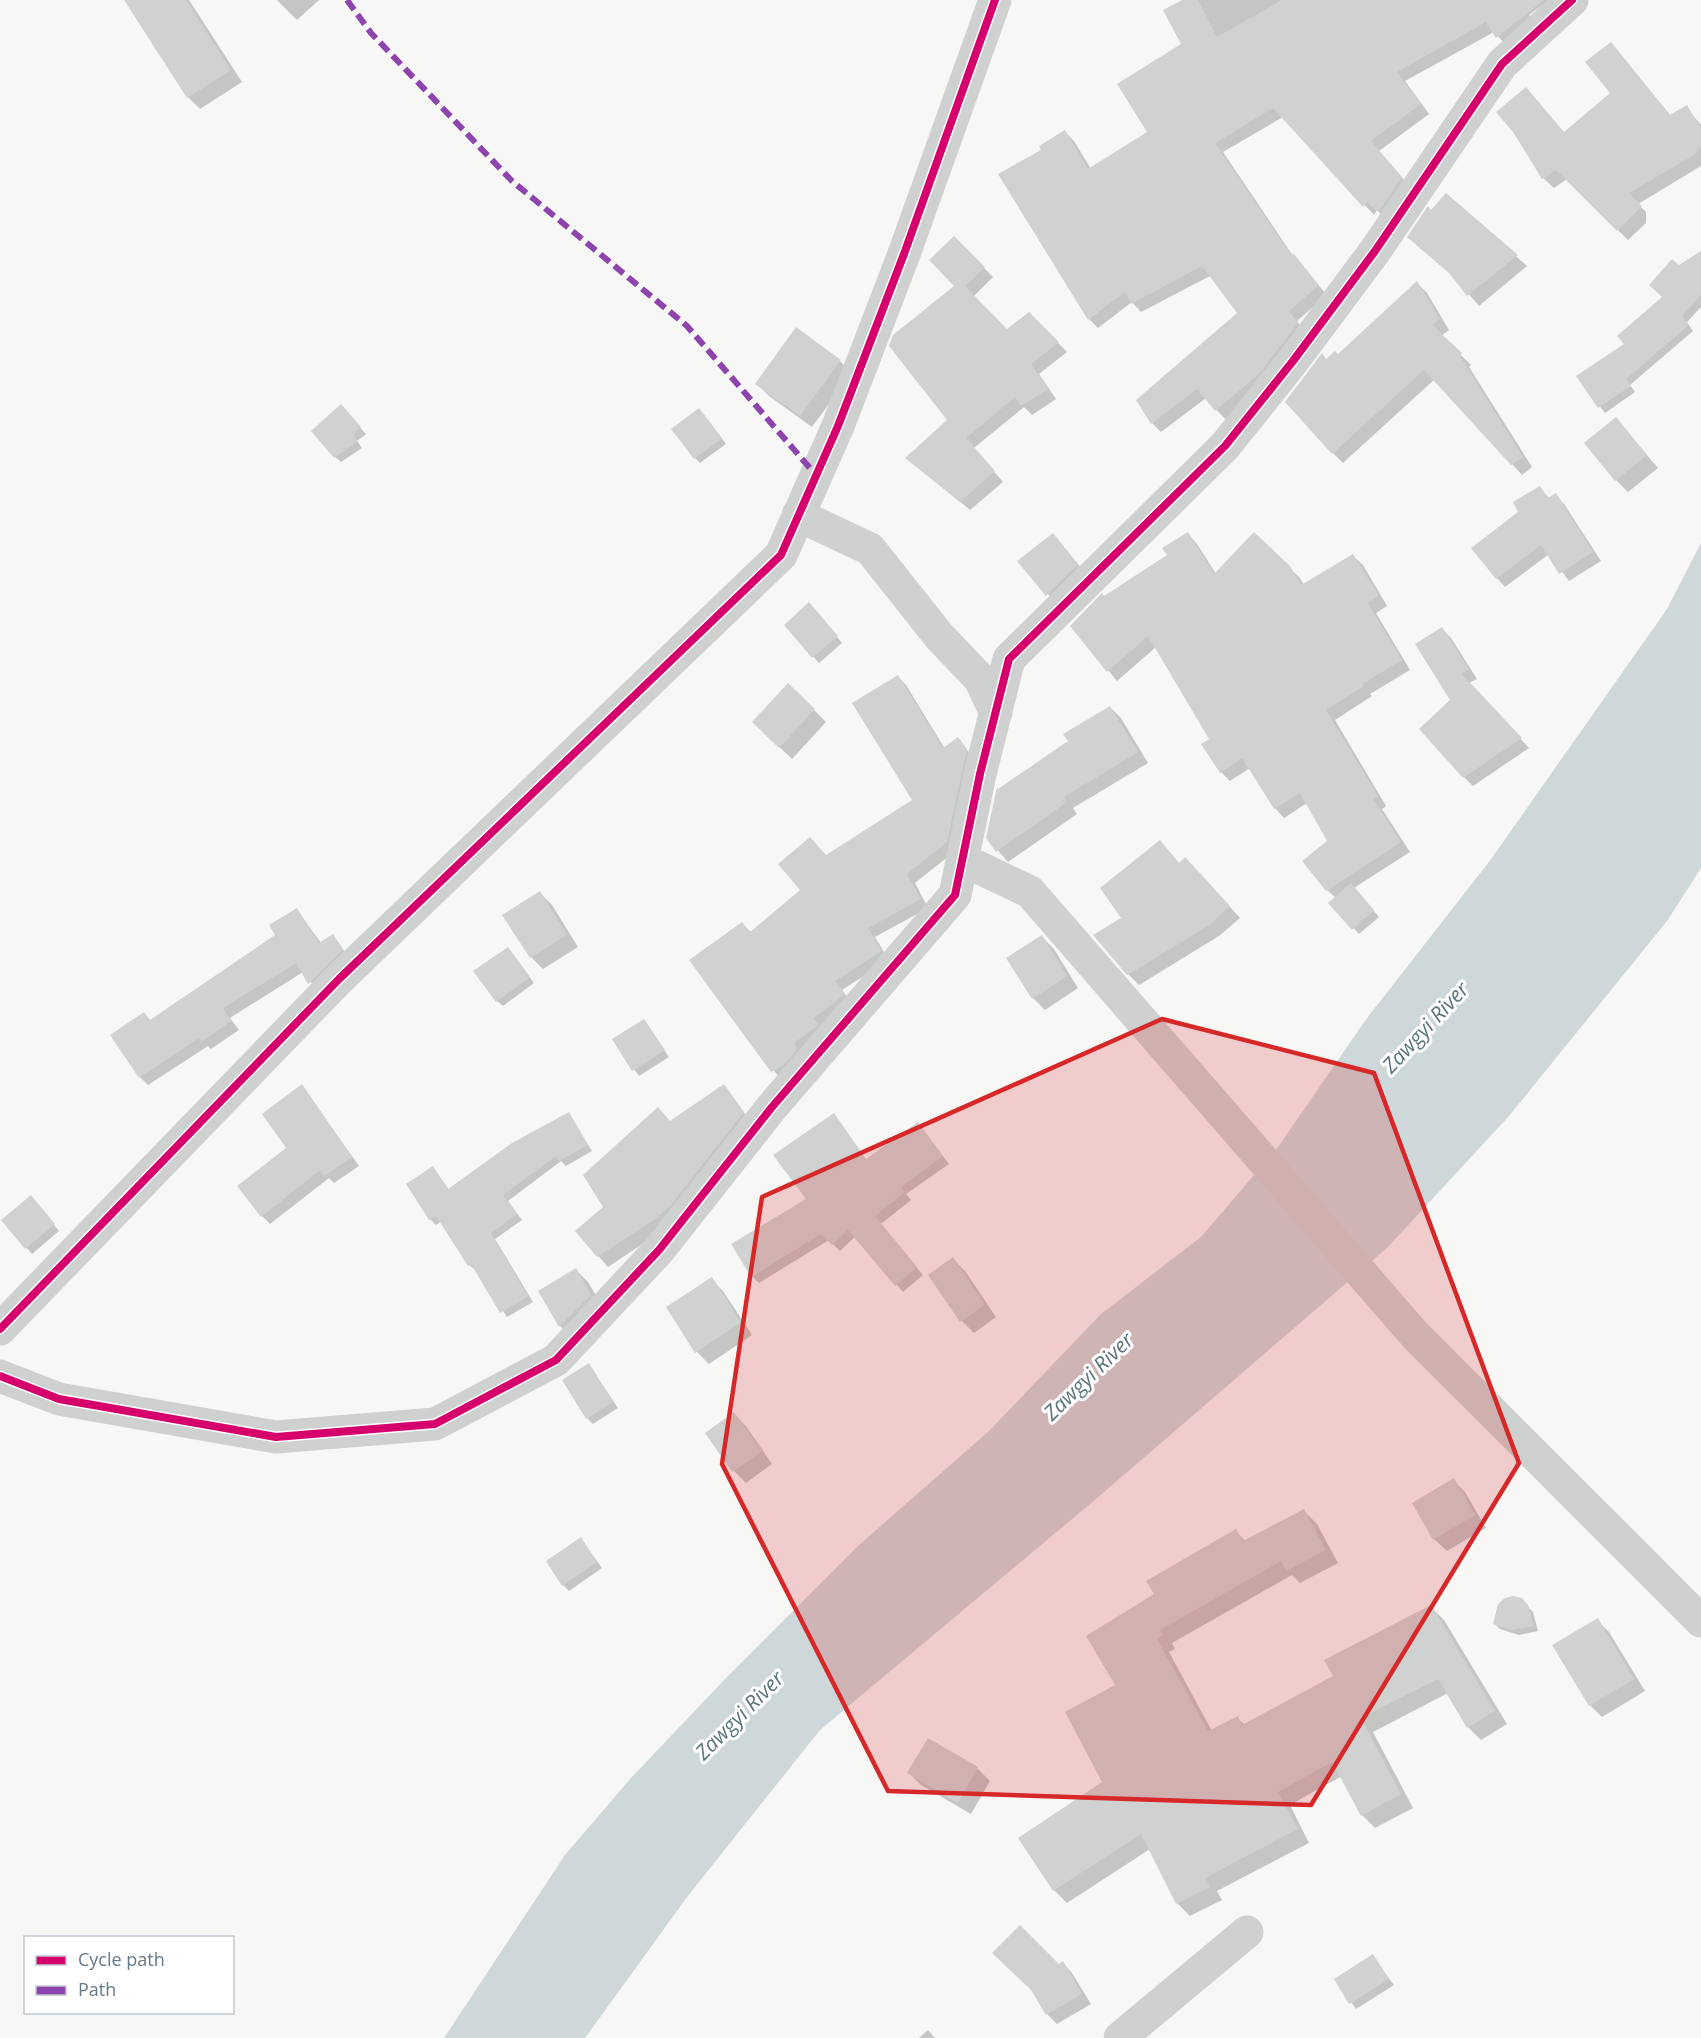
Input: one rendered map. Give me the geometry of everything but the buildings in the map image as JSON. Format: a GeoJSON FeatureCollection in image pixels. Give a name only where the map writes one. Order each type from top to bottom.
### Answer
{"type":"FeatureCollection","features":[{"type":"Feature","properties":{"kind":"street"},"geometry":{"type":"LineString","coordinates":[[0,1329],[339,979],[781,555],[838,426],[904,254],[994,0]]}},
{"type":"Feature","properties":{"kind":"street"},"geometry":{"type":"LineString","coordinates":[[0,1376],[59,1399],[276,1437],[435,1424],[556,1360],[659,1250],[779,1098],[956,895],[1008,659],[1225,446],[1293,361],[1375,251],[1502,64],[1572,0]]}},
{"type":"Feature","properties":{"kind":"street"},"geometry":{"type":"LineString","coordinates":[[798,515],[870,549],[939,636],[981,679],[996,712]]}},
{"type":"Feature","properties":{"kind":"street"},"geometry":{"type":"LineString","coordinates":[[963,860],[1030,892],[1415,1335],[1522,1440],[1596,1519],[1701,1621]]}},
{"type":"Feature","properties":{"kind":"street"},"geometry":{"type":"LineString","coordinates":[[1120,2038],[1247,1932]]}},
{"type":"Feature","properties":{"kind":"highlighted area"},"geometry":{"type":"Polygon","coordinates":[[[1162,1019],[1374,1073],[1519,1463],[1311,1805],[888,1791],[722,1464],[762,1197],[1162,1019]]]}},
{"type":"Feature","properties":{"kind":"water","name":"Zawgyi River"},"geometry":{"type":"Polygon","coordinates":[[[1701,543],[1701,868],[1667,921],[1509,1116],[1387,1248],[1096,1499],[820,1730],[687,1897],[585,2038],[444,2038],[565,1855],[631,1778],[727,1677],[859,1545],[989,1431],[1101,1314],[1201,1237],[1278,1147],[1367,1018],[1489,862],[1667,609],[1701,543]]]}},
{"type":"Feature","properties":{"kind":"marked path"},"geometry":{"type":"LineString","coordinates":[[347,0],[371,33],[512,181],[687,326],[816,475]]}},
{"type":"Feature","properties":{"kind":"cycle path"},"geometry":{"type":"LineString","coordinates":[[0,1329],[339,979],[781,555],[838,426],[904,254],[995,0]]}},
{"type":"Feature","properties":{"kind":"cycle path"},"geometry":{"type":"LineString","coordinates":[[0,1376],[59,1399],[276,1437],[435,1424],[556,1360],[659,1250],[772,1107],[955,895],[980,774],[1009,659],[1225,446],[1293,361],[1375,251],[1502,64],[1572,0]]}}]}
